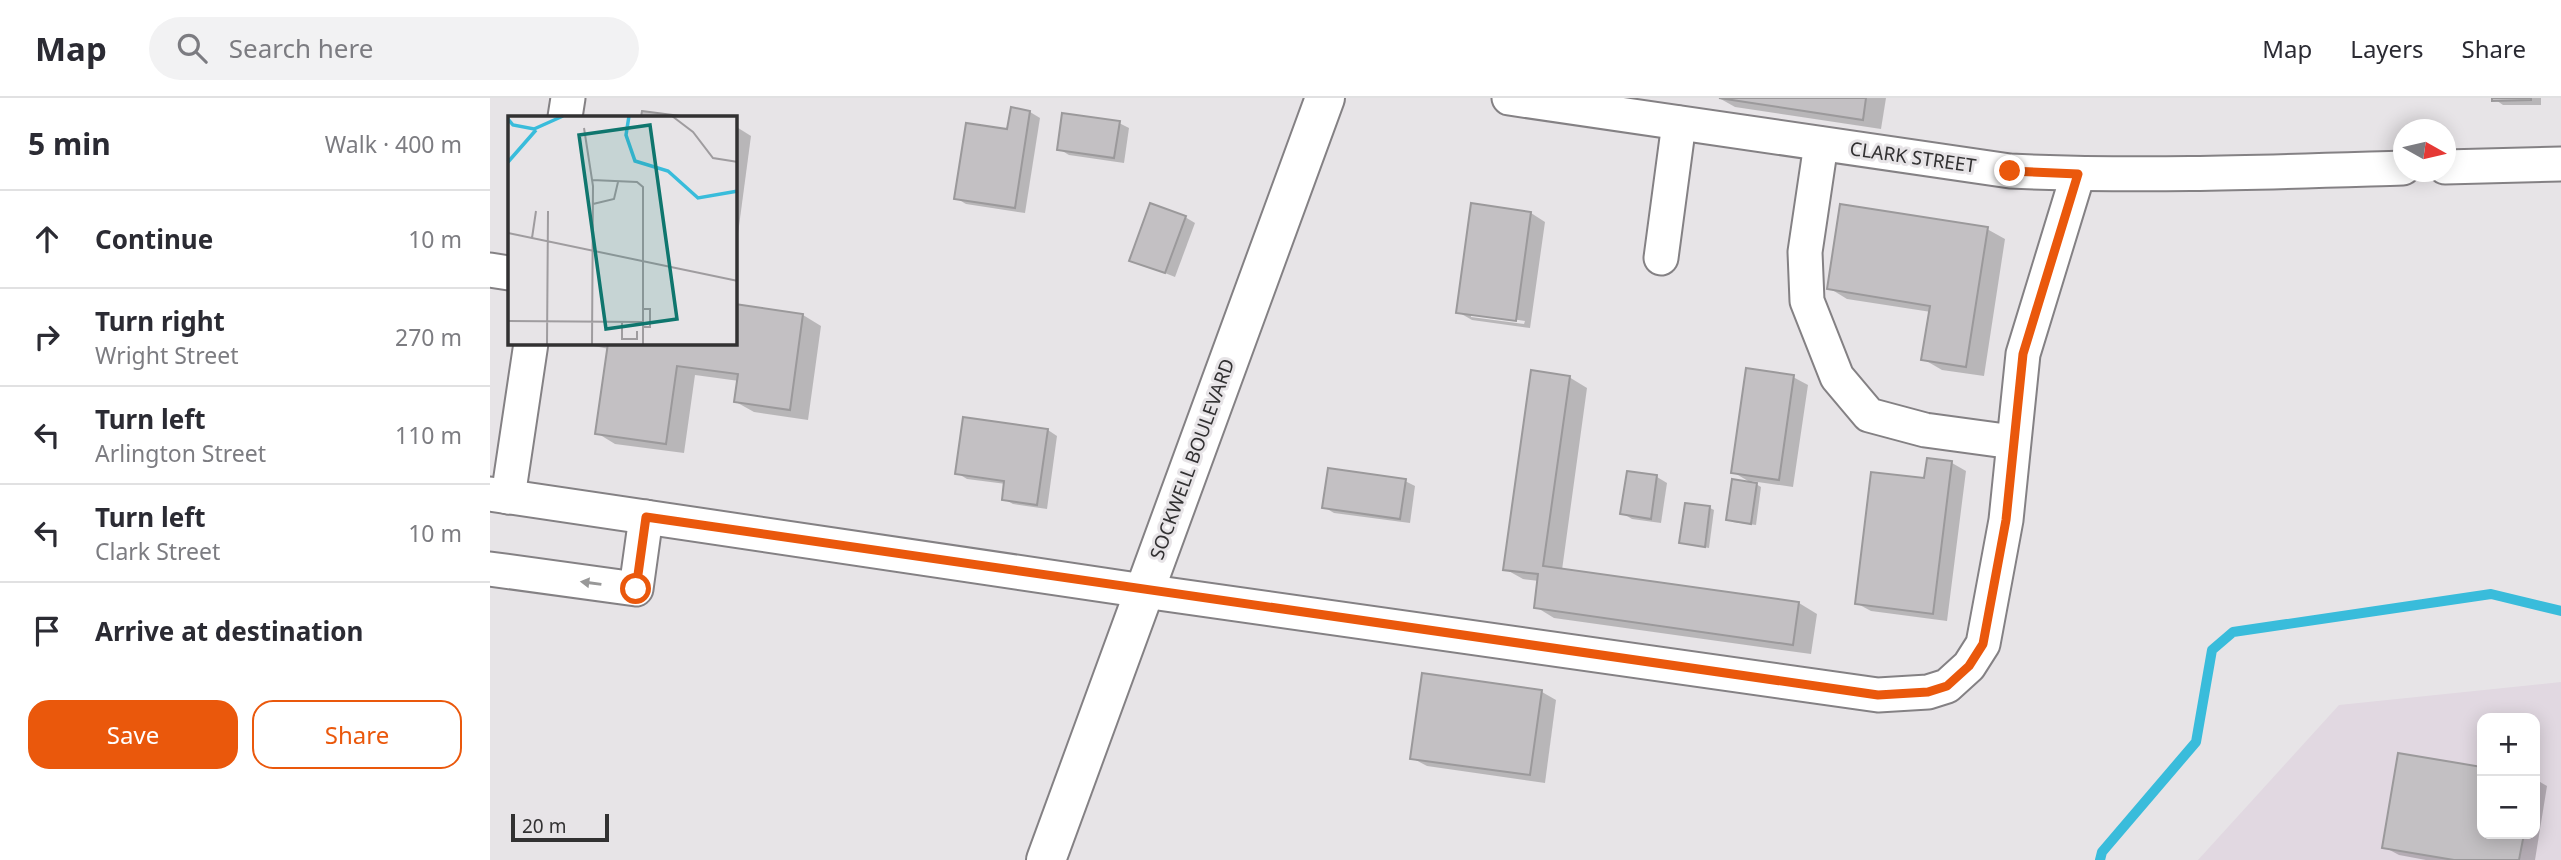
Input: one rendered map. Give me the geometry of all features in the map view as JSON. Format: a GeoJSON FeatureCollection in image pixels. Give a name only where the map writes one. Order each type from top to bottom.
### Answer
{"type":"FeatureCollection","features":[{"type":"Feature","properties":{"kind":"main road","name":"SOCKWELL BOULEVARD"},"geometry":{"type":"LineString","coordinates":[[1046,860],[1325,98]]}},
{"type":"Feature","properties":{"kind":"street"},"geometry":{"type":"LineString","coordinates":[[565,116],[568,98]]}},
{"type":"Feature","properties":{"kind":"street","name":"CLARK STREET"},"geometry":{"type":"LineString","coordinates":[[1509,98],[2010,171],[2078,174],[2393,168]]}},
{"type":"Feature","properties":{"kind":"street"},"geometry":{"type":"LineString","coordinates":[[1661,258],[1679,123]]}},
{"type":"Feature","properties":{"kind":"street"},"geometry":{"type":"LineString","coordinates":[[1821,144],[1805,251],[1807,301],[1837,377],[1869,415],[1925,430],[2014,442]]}},
{"type":"Feature","properties":{"kind":"street"},"geometry":{"type":"LineString","coordinates":[[2456,167],[2561,164]]}},
{"type":"Feature","properties":{"kind":"street"},"geometry":{"type":"LineString","coordinates":[[531,345],[499,495],[1144,591],[1878,695],[1928,692],[1947,686],[1969,666],[1983,644],[2006,520],[2023,354],[2078,174]]}},
{"type":"Feature","properties":{"kind":"street"},"geometry":{"type":"LineString","coordinates":[[490,270],[508,273]]}},
{"type":"Feature","properties":{"kind":"street"},"geometry":{"type":"LineString","coordinates":[[490,569],[636,589],[646,517]]}},
{"type":"Feature","properties":{"kind":"shaded area"},"geometry":{"type":"Polygon","coordinates":[[[2561,682],[2561,860],[2198,860],[2339,705],[2561,682]]]}},
{"type":"Feature","properties":{"kind":"building"},"geometry":{"type":"Polygon","coordinates":[[[1719,98],[1866,98],[1863,120],[1719,98]]]}},
{"type":"Feature","properties":{"kind":"building"},"geometry":{"type":"Polygon","coordinates":[[[2492,98],[2531,98],[2531,100],[2492,101],[2492,98]]]}},
{"type":"Feature","properties":{"kind":"building"},"geometry":{"type":"Polygon","coordinates":[[[1011,107],[1030,111],[1015,208],[954,199],[966,123],[1007,129],[1011,107]]]}},
{"type":"Feature","properties":{"kind":"building"},"geometry":{"type":"Polygon","coordinates":[[[642,111],[680,116],[641,116],[642,111]]]}},
{"type":"Feature","properties":{"kind":"building"},"geometry":{"type":"Polygon","coordinates":[[[1062,113],[1120,121],[1114,158],[1057,150],[1062,113]]]}},
{"type":"Feature","properties":{"kind":"building"},"geometry":{"type":"Polygon","coordinates":[[[1150,203],[1186,216],[1165,273],[1129,261],[1150,203]]]}},
{"type":"Feature","properties":{"kind":"building"},"geometry":{"type":"Polygon","coordinates":[[[1471,203],[1531,212],[1516,321],[1456,313],[1471,203]]]}},
{"type":"Feature","properties":{"kind":"building"},"geometry":{"type":"Polygon","coordinates":[[[1840,204],[1988,227],[1966,367],[1921,360],[1930,306],[1827,289],[1840,204]]]}},
{"type":"Feature","properties":{"kind":"building"},"geometry":{"type":"Polygon","coordinates":[[[737,304],[803,314],[790,410],[734,402],[738,374],[677,366],[666,444],[595,434],[608,345],[737,345],[737,304]]]}},
{"type":"Feature","properties":{"kind":"building"},"geometry":{"type":"Polygon","coordinates":[[[1746,368],[1794,375],[1779,480],[1731,473],[1746,368]]]}},
{"type":"Feature","properties":{"kind":"building"},"geometry":{"type":"Polygon","coordinates":[[[1531,370],[1570,376],[1543,566],[1799,602],[1793,645],[1534,608],[1538,574],[1503,570],[1531,370]]]}},
{"type":"Feature","properties":{"kind":"building"},"geometry":{"type":"Polygon","coordinates":[[[963,417],[1048,429],[1037,505],[1002,500],[1004,481],[955,474],[963,417]]]}},
{"type":"Feature","properties":{"kind":"building"},"geometry":{"type":"Polygon","coordinates":[[[1927,458],[1952,461],[1933,614],[1855,604],[1871,472],[1924,478],[1927,458]]]}},
{"type":"Feature","properties":{"kind":"building"},"geometry":{"type":"Polygon","coordinates":[[[1328,468],[1406,479],[1400,519],[1322,508],[1328,468]]]}},
{"type":"Feature","properties":{"kind":"building"},"geometry":{"type":"Polygon","coordinates":[[[1627,471],[1657,475],[1651,519],[1620,514],[1627,471]]]}},
{"type":"Feature","properties":{"kind":"building"},"geometry":{"type":"Polygon","coordinates":[[[1732,479],[1757,483],[1751,524],[1726,520],[1732,479]]]}},
{"type":"Feature","properties":{"kind":"building"},"geometry":{"type":"Polygon","coordinates":[[[1685,503],[1710,506],[1705,547],[1679,543],[1685,503]]]}},
{"type":"Feature","properties":{"kind":"building"},"geometry":{"type":"Polygon","coordinates":[[[1422,673],[1542,690],[1530,775],[1410,759],[1422,673]]]}},
{"type":"Feature","properties":{"kind":"building"},"geometry":{"type":"Polygon","coordinates":[[[2398,753],[2477,766],[2477,839],[2523,839],[2519,860],[2454,860],[2382,848],[2398,753]]]}},
{"type":"Feature","properties":{"kind":"waterway"},"geometry":{"type":"LineString","coordinates":[[2100,860],[2102,852],[2196,742],[2212,650],[2233,632],[2491,594],[2561,611]]}},
{"type":"Feature","properties":{"kind":"route"},"geometry":{"type":"LineString","coordinates":[[636,589],[646,517],[1878,695],[1928,692],[1947,686],[1969,666],[1983,644],[2006,520],[2023,354],[2078,174],[2010,171]]}}]}
